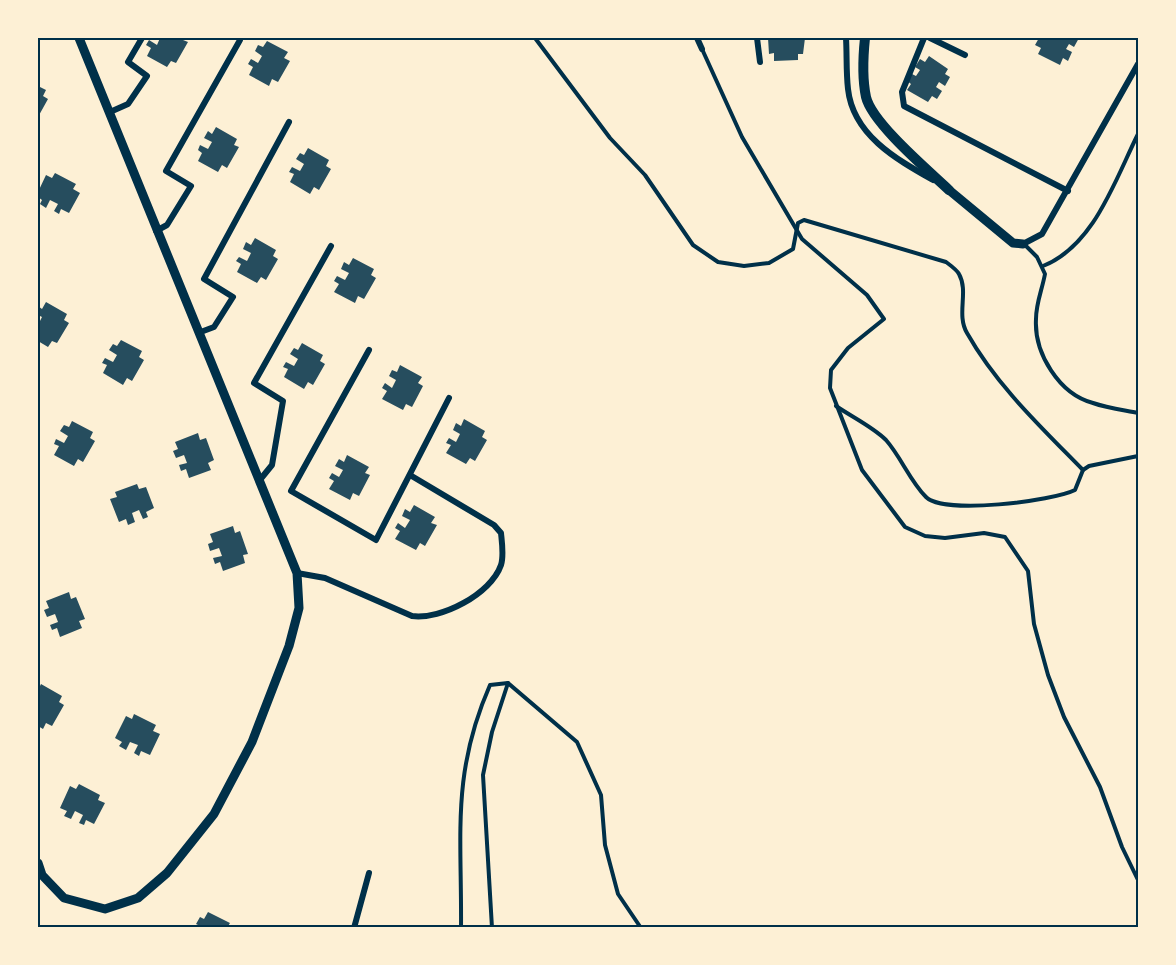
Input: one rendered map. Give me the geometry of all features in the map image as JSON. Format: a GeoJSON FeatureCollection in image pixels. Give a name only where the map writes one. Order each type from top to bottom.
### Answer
{"type":"FeatureCollection","features":[{"type":"Feature","properties":{"kind":"main road"},"geometry":{"type":"LineString","coordinates":[[865,38],[862,65],[866,100],[886,128],[949,190]]}},
{"type":"Feature","properties":{"kind":"street"},"geometry":{"type":"LineString","coordinates":[[38,863],[42,874],[64,898],[105,909],[138,897],[167,873],[214,814],[252,742],[289,646],[299,608],[297,573],[79,38]]}},
{"type":"Feature","properties":{"kind":"street"},"geometry":{"type":"LineString","coordinates":[[110,112],[128,104],[147,76],[128,62],[142,38]]}},
{"type":"Feature","properties":{"kind":"street"},"geometry":{"type":"LineString","coordinates":[[697,38],[702,48]]}},
{"type":"Feature","properties":{"kind":"street"},"geometry":{"type":"LineString","coordinates":[[757,38],[760,62]]}},
{"type":"Feature","properties":{"kind":"street"},"geometry":{"type":"LineString","coordinates":[[846,38],[848,90],[857,122],[899,161],[949,190],[1013,243],[1023,244],[1042,234],[1138,64]]}},
{"type":"Feature","properties":{"kind":"street"},"geometry":{"type":"LineString","coordinates":[[924,38],[902,92],[904,106],[1068,191]]}},
{"type":"Feature","properties":{"kind":"street"},"geometry":{"type":"LineString","coordinates":[[930,38],[965,55]]}},
{"type":"Feature","properties":{"kind":"street"},"geometry":{"type":"LineString","coordinates":[[156,231],[167,225],[191,186],[166,171],[240,40]]}},
{"type":"Feature","properties":{"kind":"street"},"geometry":{"type":"LineString","coordinates":[[198,333],[214,327],[233,297],[204,279],[289,122]]}},
{"type":"Feature","properties":{"kind":"street"},"geometry":{"type":"LineString","coordinates":[[259,480],[272,465],[283,401],[254,383],[331,246]]}},
{"type":"Feature","properties":{"kind":"street"},"geometry":{"type":"LineString","coordinates":[[369,350],[291,491],[376,540],[449,398]]}},
{"type":"Feature","properties":{"kind":"street"},"geometry":{"type":"LineString","coordinates":[[297,573],[325,578],[412,616],[425,618],[465,603],[492,580],[501,565],[501,533],[494,525],[410,475]]}},
{"type":"Feature","properties":{"kind":"street"},"geometry":{"type":"LineString","coordinates":[[354,927],[369,873]]}},
{"type":"Feature","properties":{"kind":"lane"},"geometry":{"type":"LineString","coordinates":[[535,38],[610,138],[645,175],[693,245],[718,262],[744,266],[769,263],[793,249],[798,223],[804,220],[946,262],[959,274],[963,291],[961,313],[964,329],[974,345],[1029,417],[1083,470]]}},
{"type":"Feature","properties":{"kind":"lane"},"geometry":{"type":"LineString","coordinates":[[702,48],[742,137],[797,231],[816,253],[839,268],[867,294],[884,319],[848,348],[831,370],[830,388],[862,470],[905,527],[925,536],[945,538],[984,533],[1005,537],[1028,571],[1035,624],[1048,675],[1064,717],[1100,786],[1122,847],[1138,880]]}},
{"type":"Feature","properties":{"kind":"lane"},"geometry":{"type":"LineString","coordinates":[[1043,266],[1060,259],[1077,244],[1100,210],[1138,134]]}},
{"type":"Feature","properties":{"kind":"lane"},"geometry":{"type":"LineString","coordinates":[[1023,244],[1043,266],[1045,274],[1037,299],[1036,327],[1046,363],[1065,387],[1090,403],[1138,413]]}},
{"type":"Feature","properties":{"kind":"lane"},"geometry":{"type":"LineString","coordinates":[[836,406],[885,439],[927,498],[938,503],[965,505],[1011,503],[1064,496],[1080,485],[1083,470]]}},
{"type":"Feature","properties":{"kind":"lane"},"geometry":{"type":"LineString","coordinates":[[1083,470],[1108,461],[1138,456]]}},
{"type":"Feature","properties":{"kind":"lane"},"geometry":{"type":"LineString","coordinates":[[492,927],[483,775],[492,732],[508,683]]}},
{"type":"Feature","properties":{"kind":"lane"},"geometry":{"type":"LineString","coordinates":[[461,927],[459,813],[463,771],[476,718],[490,685],[508,683],[577,742],[601,795],[605,845],[618,894],[641,927]]}},
{"type":"Feature","properties":{"kind":"building"},"geometry":{"type":"Polygon","coordinates":[[[160,38],[184,38],[183,40],[188,42],[176,63],[171,61],[167,67],[147,56],[151,48],[146,45],[149,40],[157,45],[160,38]]]}},
{"type":"Feature","properties":{"kind":"building"},"geometry":{"type":"Polygon","coordinates":[[[768,38],[805,38],[803,54],[798,54],[798,60],[774,61],[774,53],[769,54],[768,38]]]}},
{"type":"Feature","properties":{"kind":"building"},"geometry":{"type":"Polygon","coordinates":[[[1039,38],[1045,40],[1046,38],[1079,38],[1074,47],[1069,44],[1066,49],[1072,52],[1068,61],[1063,58],[1060,65],[1038,54],[1041,48],[1035,45],[1039,38]]]}},
{"type":"Feature","properties":{"kind":"building"},"geometry":{"type":"Polygon","coordinates":[[[267,41],[288,52],[284,58],[290,61],[278,82],[272,79],[269,86],[249,75],[253,67],[248,64],[251,59],[258,63],[262,56],[255,51],[258,45],[263,47],[267,41]]]}},
{"type":"Feature","properties":{"kind":"building"},"geometry":{"type":"Polygon","coordinates":[[[929,56],[948,69],[945,74],[950,77],[945,86],[939,82],[936,87],[942,91],[937,99],[932,96],[928,102],[907,90],[911,84],[906,80],[910,73],[916,76],[920,70],[915,67],[920,59],[925,62],[929,56]]]}},
{"type":"Feature","properties":{"kind":"building"},"geometry":{"type":"Polygon","coordinates":[[[38,86],[46,90],[43,96],[48,99],[38,117],[38,86]]]}},
{"type":"Feature","properties":{"kind":"building"},"geometry":{"type":"Polygon","coordinates":[[[216,127],[237,139],[234,145],[239,147],[227,168],[222,165],[218,172],[198,161],[202,153],[198,150],[200,145],[208,149],[212,142],[204,138],[208,131],[212,134],[216,127]]]}},
{"type":"Feature","properties":{"kind":"building"},"geometry":{"type":"Polygon","coordinates":[[[308,148],[329,160],[326,166],[331,169],[319,190],[314,187],[310,194],[290,182],[294,174],[289,172],[292,167],[300,171],[304,164],[296,159],[300,153],[304,155],[308,148]]]}},
{"type":"Feature","properties":{"kind":"building"},"geometry":{"type":"Polygon","coordinates":[[[55,173],[76,184],[73,189],[80,193],[69,213],[61,209],[59,214],[54,211],[58,204],[50,200],[46,208],[40,204],[42,200],[38,197],[38,192],[46,175],[52,178],[55,173]]]}},
{"type":"Feature","properties":{"kind":"building"},"geometry":{"type":"Polygon","coordinates":[[[255,238],[276,250],[273,256],[278,259],[266,280],[261,277],[257,283],[237,272],[241,264],[236,261],[239,257],[247,261],[251,253],[243,249],[246,242],[251,245],[255,238]]]}},
{"type":"Feature","properties":{"kind":"building"},"geometry":{"type":"Polygon","coordinates":[[[353,258],[374,269],[371,275],[376,278],[364,299],[358,296],[355,303],[334,292],[339,284],[334,281],[337,276],[345,280],[349,273],[341,269],[344,262],[349,265],[353,258]]]}},
{"type":"Feature","properties":{"kind":"building"},"geometry":{"type":"Polygon","coordinates":[[[46,302],[67,314],[64,320],[69,323],[57,343],[52,341],[48,347],[38,341],[38,325],[42,317],[38,315],[38,306],[42,309],[46,302]]]}},
{"type":"Feature","properties":{"kind":"building"},"geometry":{"type":"Polygon","coordinates":[[[121,340],[142,351],[139,357],[144,360],[132,381],[127,378],[123,385],[103,373],[107,365],[102,363],[105,358],[113,362],[117,355],[109,350],[113,344],[117,346],[121,340]]]}},
{"type":"Feature","properties":{"kind":"building"},"geometry":{"type":"Polygon","coordinates":[[[302,343],[323,355],[320,361],[325,364],[313,385],[308,382],[304,389],[284,377],[288,369],[283,367],[286,362],[294,366],[298,359],[290,354],[294,348],[298,350],[302,343]]]}},
{"type":"Feature","properties":{"kind":"building"},"geometry":{"type":"Polygon","coordinates":[[[400,365],[422,377],[418,383],[423,386],[412,407],[406,404],[403,410],[382,399],[387,391],[382,388],[385,383],[392,388],[396,380],[389,376],[392,370],[397,372],[400,365]]]}},
{"type":"Feature","properties":{"kind":"building"},"geometry":{"type":"Polygon","coordinates":[[[464,419],[485,431],[482,437],[487,440],[475,461],[470,458],[466,464],[446,453],[451,445],[446,443],[449,438],[456,442],[460,434],[453,430],[456,423],[461,426],[464,419]]]}},
{"type":"Feature","properties":{"kind":"building"},"geometry":{"type":"Polygon","coordinates":[[[72,421],[93,432],[90,438],[95,441],[83,462],[78,459],[74,466],[54,455],[59,446],[54,444],[56,439],[64,443],[68,436],[60,431],[64,425],[69,427],[72,421]]]}},
{"type":"Feature","properties":{"kind":"building"},"geometry":{"type":"Polygon","coordinates":[[[198,433],[200,440],[206,438],[214,460],[208,463],[211,470],[189,478],[186,469],[181,471],[179,465],[187,463],[184,455],[176,458],[173,451],[178,449],[175,442],[198,433]]]}},
{"type":"Feature","properties":{"kind":"building"},"geometry":{"type":"Polygon","coordinates":[[[347,455],[369,467],[365,473],[370,475],[359,496],[353,493],[350,500],[329,489],[334,481],[329,478],[332,473],[339,477],[343,470],[335,466],[339,459],[344,462],[347,455]]]}},
{"type":"Feature","properties":{"kind":"building"},"geometry":{"type":"Polygon","coordinates":[[[137,484],[139,489],[146,487],[154,508],[146,512],[148,517],[143,519],[139,510],[132,513],[135,522],[128,525],[126,519],[119,522],[110,499],[117,497],[115,492],[137,484]]]}},
{"type":"Feature","properties":{"kind":"building"},"geometry":{"type":"Polygon","coordinates":[[[414,505],[435,517],[431,523],[437,525],[425,546],[420,543],[416,550],[395,539],[400,531],[395,528],[398,523],[405,528],[410,520],[402,516],[405,509],[410,512],[414,505]]]}},
{"type":"Feature","properties":{"kind":"building"},"geometry":{"type":"Polygon","coordinates":[[[233,526],[235,533],[240,531],[248,554],[243,555],[245,563],[223,571],[220,562],[215,564],[213,558],[222,556],[219,548],[210,551],[208,544],[213,542],[210,534],[233,526]]]}},
{"type":"Feature","properties":{"kind":"building"},"geometry":{"type":"Polygon","coordinates":[[[69,592],[71,599],[76,597],[85,619],[79,621],[82,628],[60,637],[57,628],[52,630],[50,625],[58,622],[55,614],[47,617],[44,610],[49,608],[46,601],[69,592]]]}},
{"type":"Feature","properties":{"kind":"building"},"geometry":{"type":"Polygon","coordinates":[[[41,684],[62,696],[59,702],[64,705],[52,726],[46,723],[43,729],[38,726],[38,690],[41,684]]]}},
{"type":"Feature","properties":{"kind":"building"},"geometry":{"type":"Polygon","coordinates":[[[134,714],[156,725],[153,731],[160,734],[150,755],[141,751],[139,756],[134,753],[138,745],[130,742],[126,750],[119,746],[122,742],[115,738],[126,716],[132,719],[134,714]]]}},
{"type":"Feature","properties":{"kind":"building"},"geometry":{"type":"Polygon","coordinates":[[[79,784],[100,795],[98,800],[105,803],[94,824],[86,820],[84,825],[79,823],[83,815],[75,811],[71,819],[64,816],[67,811],[60,808],[70,786],[76,789],[79,784]]]}},
{"type":"Feature","properties":{"kind":"building"},"geometry":{"type":"Polygon","coordinates":[[[208,912],[230,923],[227,928],[204,928],[196,924],[200,917],[204,919],[208,912]]]}}]}
